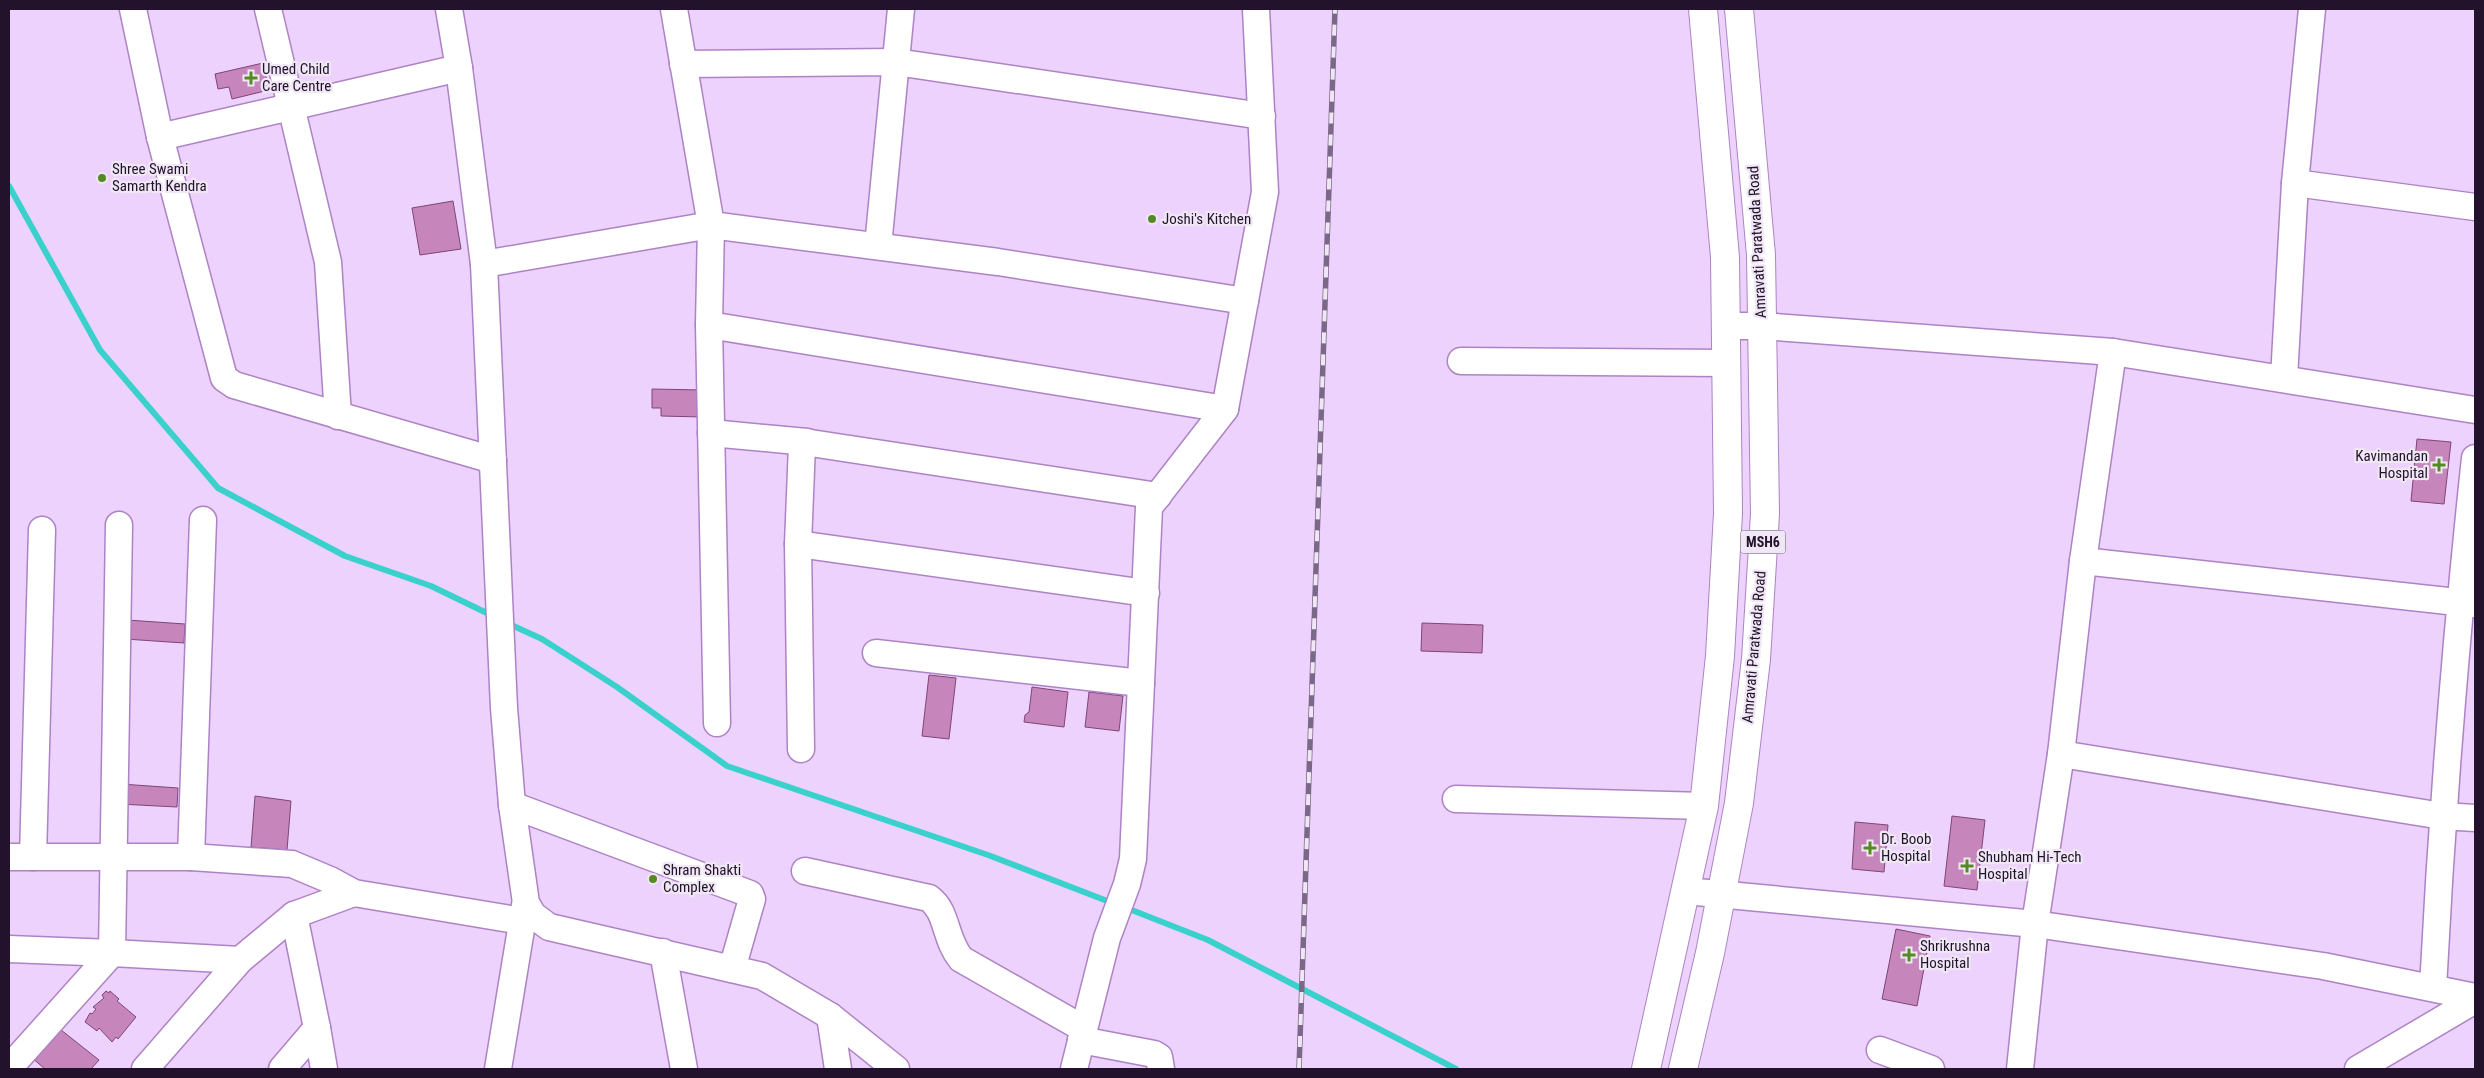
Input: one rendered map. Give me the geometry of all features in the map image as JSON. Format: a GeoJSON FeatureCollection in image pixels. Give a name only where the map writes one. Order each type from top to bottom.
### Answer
{"type":"FeatureCollection","features":[{"type":"Feature","properties":{"kind":"main road","name":"MSH6"},"geometry":{"type":"LineString","coordinates":[[1649,1065],[1704,806],[1720,656],[1728,513],[1725,257],[1703,9]]}},
{"type":"Feature","properties":{"kind":"main road","name":"Amravati Paratwada Road"},"geometry":{"type":"LineString","coordinates":[[1683,1069],[1710,953],[1738,803],[1756,659],[1765,514],[1761,255],[1739,9]]}},
{"type":"Feature","properties":{"kind":"street"},"geometry":{"type":"LineString","coordinates":[[133,9],[160,136],[224,378],[234,385],[493,460]]}},
{"type":"Feature","properties":{"kind":"street"},"geometry":{"type":"LineString","coordinates":[[268,9],[328,262],[338,416]]}},
{"type":"Feature","properties":{"kind":"street"},"geometry":{"type":"LineString","coordinates":[[450,9],[484,264],[504,708],[512,805],[524,912],[498,1069]]}},
{"type":"Feature","properties":{"kind":"street"},"geometry":{"type":"LineString","coordinates":[[674,9],[711,226],[709,325],[717,723]]}},
{"type":"Feature","properties":{"kind":"street"},"geometry":{"type":"LineString","coordinates":[[878,246],[901,9]]}},
{"type":"Feature","properties":{"kind":"street"},"geometry":{"type":"LineString","coordinates":[[1074,1069],[1107,938],[1127,884],[1133,859],[1149,507],[1225,409],[1265,192],[1256,9]]}},
{"type":"Feature","properties":{"kind":"street"},"geometry":{"type":"LineString","coordinates":[[2284,378],[2295,183],[2312,9]]}},
{"type":"Feature","properties":{"kind":"street"},"geometry":{"type":"LineString","coordinates":[[683,64],[896,62],[1262,116]]}},
{"type":"Feature","properties":{"kind":"street"},"geometry":{"type":"LineString","coordinates":[[160,136],[459,68]]}},
{"type":"Feature","properties":{"kind":"street"},"geometry":{"type":"LineString","coordinates":[[2295,183],[2475,207]]}},
{"type":"Feature","properties":{"kind":"street"},"geometry":{"type":"LineString","coordinates":[[484,264],[711,226],[998,262],[1245,302]]}},
{"type":"Feature","properties":{"kind":"street"},"geometry":{"type":"LineString","coordinates":[[709,325],[1225,409]]}},
{"type":"Feature","properties":{"kind":"street"},"geometry":{"type":"LineString","coordinates":[[1726,326],[1762,326],[2113,352],[2475,410]]}},
{"type":"Feature","properties":{"kind":"street"},"geometry":{"type":"LineString","coordinates":[[2020,1069],[2035,924],[2061,754],[2083,560],[2113,352]]}},
{"type":"Feature","properties":{"kind":"street"},"geometry":{"type":"LineString","coordinates":[[1461,361],[1726,363]]}},
{"type":"Feature","properties":{"kind":"street"},"geometry":{"type":"LineString","coordinates":[[711,433],[807,442],[1158,496]]}},
{"type":"Feature","properties":{"kind":"street"},"geometry":{"type":"LineString","coordinates":[[801,750],[798,544],[802,445],[807,442]]}},
{"type":"Feature","properties":{"kind":"street"},"geometry":{"type":"LineString","coordinates":[[2433,988],[2442,816],[2467,603],[2475,458]]}},
{"type":"Feature","properties":{"kind":"street"},"geometry":{"type":"LineString","coordinates":[[191,857],[203,520]]}},
{"type":"Feature","properties":{"kind":"street"},"geometry":{"type":"LineString","coordinates":[[10,1067],[112,953],[119,524]]}},
{"type":"Feature","properties":{"kind":"street"},"geometry":{"type":"LineString","coordinates":[[42,530],[21,857],[191,857],[292,864],[330,880],[354,894],[524,912],[533,915],[549,927],[762,976],[830,1016],[896,1069]]}},
{"type":"Feature","properties":{"kind":"street"},"geometry":{"type":"LineString","coordinates":[[798,544],[1146,593]]}},
{"type":"Feature","properties":{"kind":"street"},"geometry":{"type":"LineString","coordinates":[[2083,560],[2467,603]]}},
{"type":"Feature","properties":{"kind":"street"},"geometry":{"type":"LineString","coordinates":[[876,654],[1141,683]]}},
{"type":"Feature","properties":{"kind":"street"},"geometry":{"type":"LineString","coordinates":[[2061,754],[2442,816],[2475,818]]}},
{"type":"Feature","properties":{"kind":"street"},"geometry":{"type":"LineString","coordinates":[[1456,799],[1704,806]]}},
{"type":"Feature","properties":{"kind":"street"},"geometry":{"type":"LineString","coordinates":[[512,805],[750,894],[752,899],[732,969]]}},
{"type":"Feature","properties":{"kind":"street"},"geometry":{"type":"LineString","coordinates":[[805,871],[929,898],[942,911],[949,940],[961,959],[1083,1034],[1154,1054],[1159,1057],[1161,1069]]}},
{"type":"Feature","properties":{"kind":"street"},"geometry":{"type":"LineString","coordinates":[[1686,891],[2035,924],[2323,966],[2433,988],[2475,999]]}},
{"type":"Feature","properties":{"kind":"street"},"geometry":{"type":"LineString","coordinates":[[145,1069],[240,960],[294,915],[354,894]]}},
{"type":"Feature","properties":{"kind":"street"},"geometry":{"type":"LineString","coordinates":[[294,915],[318,1028],[324,1069]]}},
{"type":"Feature","properties":{"kind":"street"},"geometry":{"type":"LineString","coordinates":[[9,949],[240,960]]}},
{"type":"Feature","properties":{"kind":"street"},"geometry":{"type":"LineString","coordinates":[[663,952],[684,1069]]}},
{"type":"Feature","properties":{"kind":"street"},"geometry":{"type":"LineString","coordinates":[[2358,1069],[2475,999]]}},
{"type":"Feature","properties":{"kind":"street"},"geometry":{"type":"LineString","coordinates":[[830,1016],[838,1069]]}},
{"type":"Feature","properties":{"kind":"street"},"geometry":{"type":"LineString","coordinates":[[282,1069],[318,1028]]}},
{"type":"Feature","properties":{"kind":"street"},"geometry":{"type":"LineString","coordinates":[[1880,1050],[1931,1069]]}},
{"type":"Feature","properties":{"kind":"building"},"geometry":{"type":"Polygon","coordinates":[[[263,63],[269,90],[232,99],[229,87],[218,89],[215,74],[263,63]]]}},
{"type":"Feature","properties":{"kind":"building"},"geometry":{"type":"Polygon","coordinates":[[[453,201],[461,249],[420,255],[412,208],[453,201]]]}},
{"type":"Feature","properties":{"kind":"building"},"geometry":{"type":"Polygon","coordinates":[[[652,389],[702,390],[702,417],[661,416],[661,408],[652,408],[652,389]]]}},
{"type":"Feature","properties":{"kind":"building"},"geometry":{"type":"Polygon","coordinates":[[[2417,439],[2451,442],[2444,504],[2411,501],[2417,439]]]}},
{"type":"Feature","properties":{"kind":"building"},"geometry":{"type":"Polygon","coordinates":[[[127,620],[185,624],[184,643],[125,639],[127,620]]]}},
{"type":"Feature","properties":{"kind":"building"},"geometry":{"type":"Polygon","coordinates":[[[1422,623],[1483,625],[1482,653],[1421,651],[1422,623]]]}},
{"type":"Feature","properties":{"kind":"building"},"geometry":{"type":"Polygon","coordinates":[[[929,675],[956,678],[949,739],[922,736],[929,675]]]}},
{"type":"Feature","properties":{"kind":"building"},"geometry":{"type":"Polygon","coordinates":[[[1032,687],[1068,692],[1064,727],[1024,722],[1025,715],[1029,712],[1032,687]]]}},
{"type":"Feature","properties":{"kind":"building"},"geometry":{"type":"Polygon","coordinates":[[[1089,692],[1123,696],[1119,731],[1085,727],[1089,692]]]}},
{"type":"Feature","properties":{"kind":"building"},"geometry":{"type":"Polygon","coordinates":[[[121,784],[178,788],[177,807],[119,804],[121,784]]]}},
{"type":"Feature","properties":{"kind":"building"},"geometry":{"type":"Polygon","coordinates":[[[255,796],[291,801],[287,850],[251,847],[255,796]]]}},
{"type":"Feature","properties":{"kind":"building"},"geometry":{"type":"Polygon","coordinates":[[[1952,816],[1985,820],[1977,890],[1944,886],[1952,816]]]}},
{"type":"Feature","properties":{"kind":"building"},"geometry":{"type":"Polygon","coordinates":[[[1855,822],[1888,825],[1884,872],[1852,869],[1855,822]]]}},
{"type":"Feature","properties":{"kind":"building"},"geometry":{"type":"Polygon","coordinates":[[[1896,929],[1930,936],[1917,1006],[1882,999],[1896,929]]]}},
{"type":"Feature","properties":{"kind":"building"},"geometry":{"type":"Polygon","coordinates":[[[106,991],[109,993],[110,991],[119,999],[117,1001],[136,1017],[118,1039],[116,1037],[112,1042],[99,1028],[97,1031],[85,1022],[90,1013],[92,1014],[96,1009],[93,1007],[104,998],[102,995],[106,991]]]}},
{"type":"Feature","properties":{"kind":"building"},"geometry":{"type":"Polygon","coordinates":[[[56,1026],[99,1060],[91,1069],[45,1069],[31,1057],[56,1026]]]}},
{"type":"Feature","properties":{"kind":"waterway"},"geometry":{"type":"LineString","coordinates":[[9,186],[100,350],[218,488],[345,556],[431,586],[493,616]]}},
{"type":"Feature","properties":{"kind":"waterway"},"geometry":{"type":"LineString","coordinates":[[507,623],[542,639],[617,687],[727,766],[988,855],[1115,904]]}},
{"type":"Feature","properties":{"kind":"waterway"},"geometry":{"type":"LineString","coordinates":[[1124,907],[1208,940],[1456,1069]]}},
{"type":"Feature","properties":{"kind":"railway"},"geometry":{"type":"LineString","coordinates":[[1299,1069],[1335,9]]}},
{"type":"Feature","properties":{"kind":"place","name":"Umed Child Care Centre"},"geometry":{"type":"Point","coordinates":[251,78]}},
{"type":"Feature","properties":{"kind":"place","name":"Shree Swami Samarth Kendra"},"geometry":{"type":"Point","coordinates":[102,178]}},
{"type":"Feature","properties":{"kind":"place","name":"Joshi's Kitchen"},"geometry":{"type":"Point","coordinates":[1152,219]}},
{"type":"Feature","properties":{"kind":"place","name":"Kavimandan Hospital"},"geometry":{"type":"Point","coordinates":[2439,465]}},
{"type":"Feature","properties":{"kind":"place","name":"Dr. Boob Hospital"},"geometry":{"type":"Point","coordinates":[1870,848]}},
{"type":"Feature","properties":{"kind":"place","name":"Shubham Hi-Tech Hospital"},"geometry":{"type":"Point","coordinates":[1967,866]}},
{"type":"Feature","properties":{"kind":"place","name":"Shram Shakti Complex"},"geometry":{"type":"Point","coordinates":[653,879]}},
{"type":"Feature","properties":{"kind":"place","name":"Shrikrushna Hospital"},"geometry":{"type":"Point","coordinates":[1909,955]}}]}
